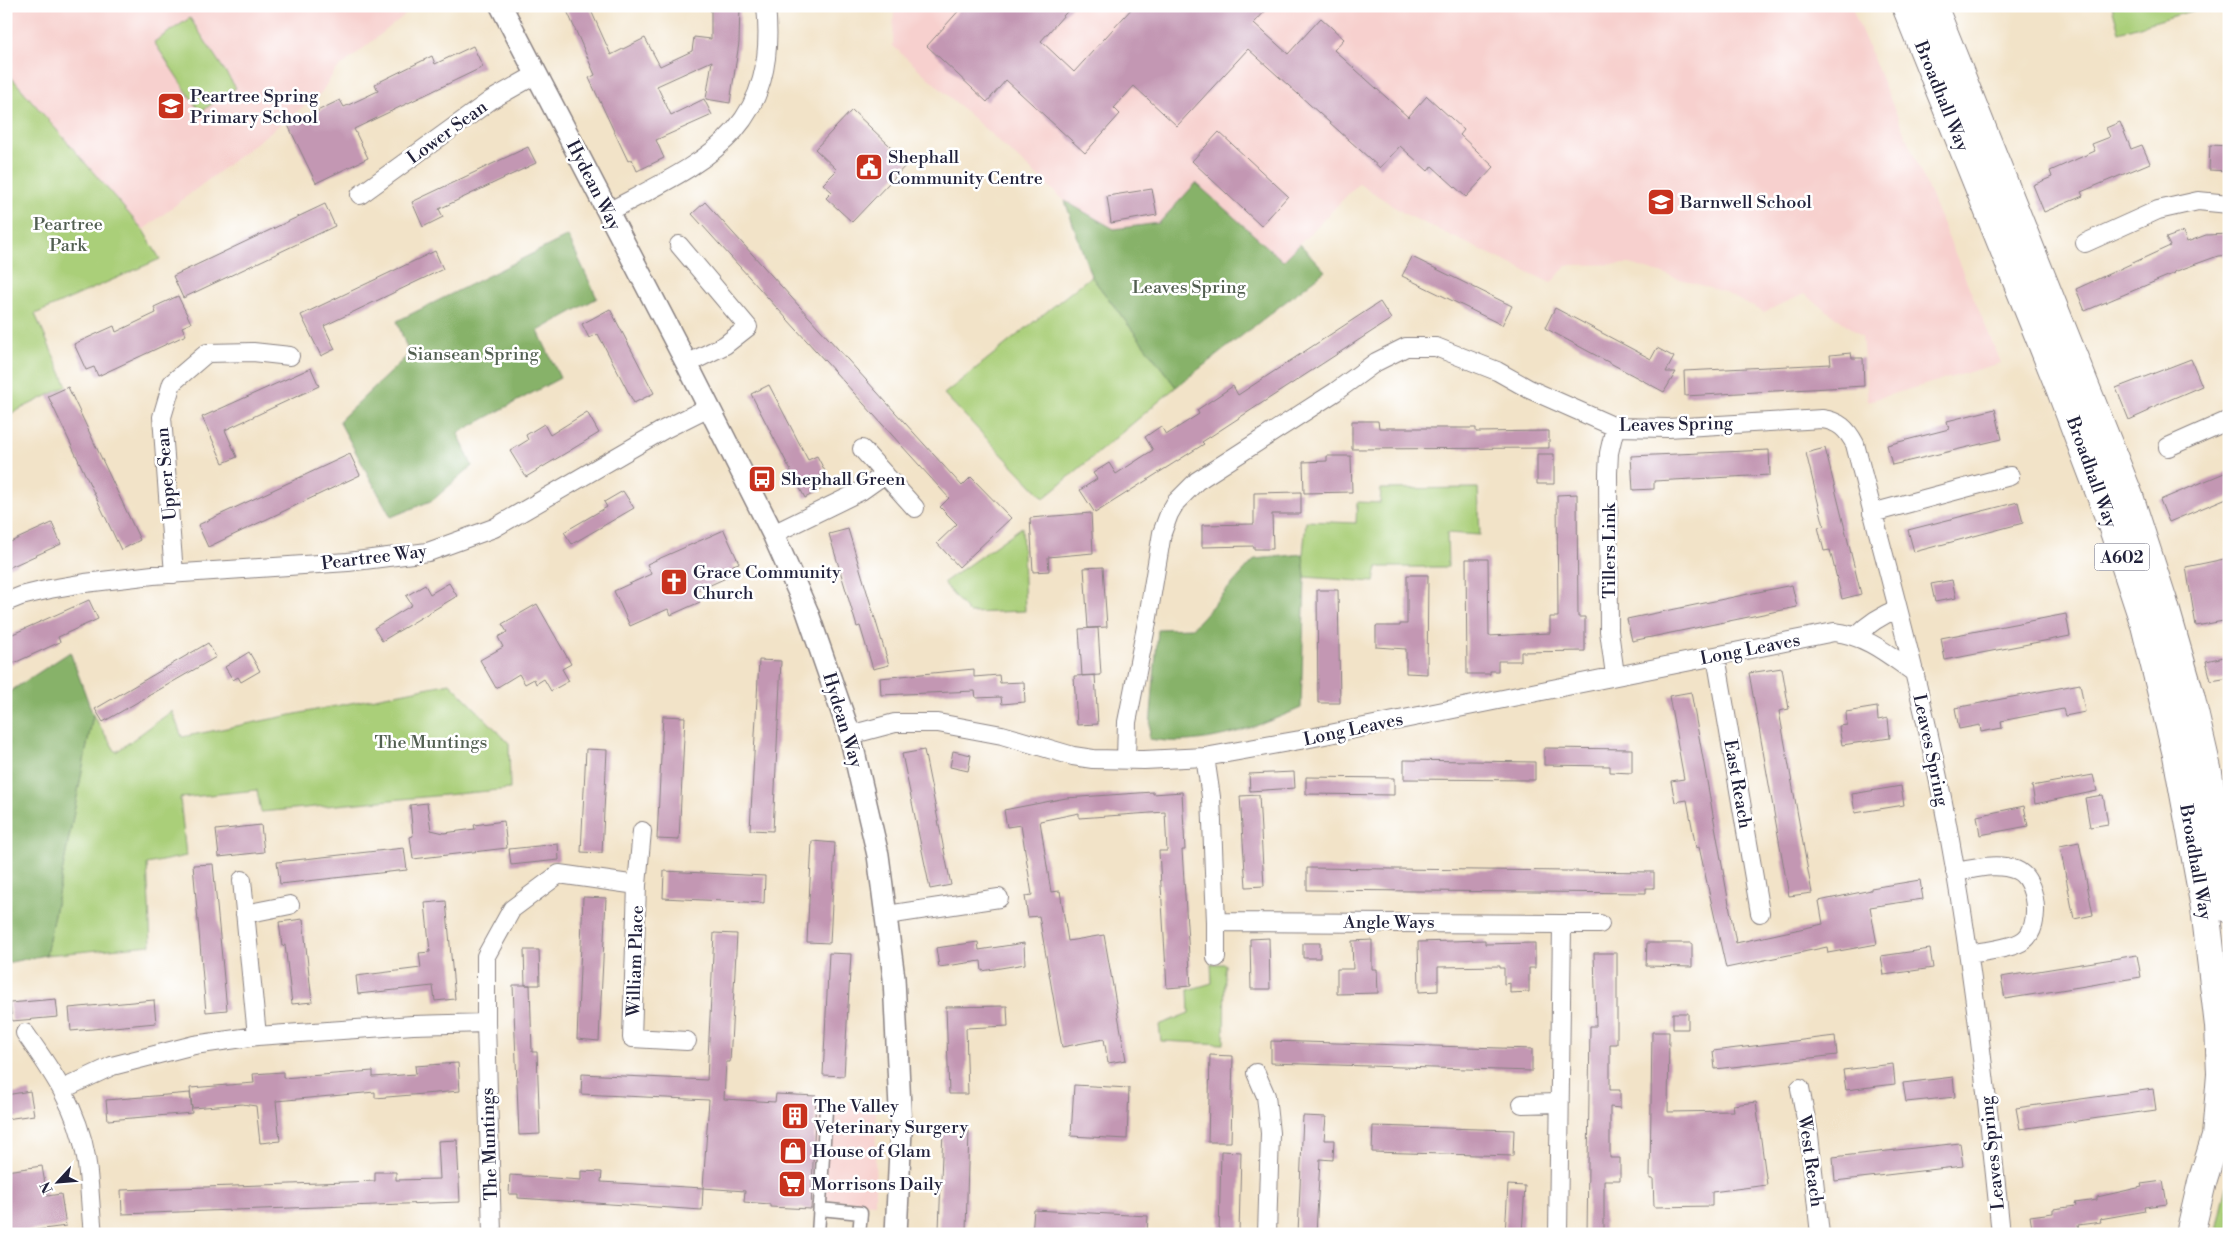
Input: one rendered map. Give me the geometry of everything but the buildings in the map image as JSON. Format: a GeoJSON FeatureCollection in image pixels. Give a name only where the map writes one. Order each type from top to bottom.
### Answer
{"type":"FeatureCollection","features":[{"type":"Feature","properties":{"kind":"highway","name":"Broadhall Way"},"geometry":{"type":"LineString","coordinates":[[1906,6],[2060,388],[2111,522],[2145,625],[2177,755],[2205,908],[2219,1026],[2222,1074],[2222,1132],[2202,1182],[2190,1234]]}},
{"type":"Feature","properties":{"kind":"highway","name":"Broadhall Way"},"geometry":{"type":"LineString","coordinates":[[1933,6],[2132,506],[2163,601],[2192,703],[2208,773],[2229,909]]}},
{"type":"Feature","properties":{"kind":"street","name":"Hydean Way"},"geometry":{"type":"LineString","coordinates":[[501,6],[538,74],[773,534],[807,611],[850,735],[876,847],[887,915],[897,1016],[901,1120],[896,1234]]}},
{"type":"Feature","properties":{"kind":"street"},"geometry":{"type":"LineString","coordinates":[[608,212],[668,180],[707,156],[738,128],[750,112],[763,74],[766,48],[766,6]]}},
{"type":"Feature","properties":{"kind":"street","name":"Lower Sean"},"geometry":{"type":"LineString","coordinates":[[360,195],[491,100],[538,74]]}},
{"type":"Feature","properties":{"kind":"street"},"geometry":{"type":"LineString","coordinates":[[2085,243],[2158,210],[2198,201],[2229,204]]}},
{"type":"Feature","properties":{"kind":"street"},"geometry":{"type":"LineString","coordinates":[[680,245],[748,327],[725,344],[687,364]]}},
{"type":"Feature","properties":{"kind":"street","name":"Leaves Spring"},"geometry":{"type":"LineString","coordinates":[[1126,760],[1127,722],[1162,534],[1169,514],[1176,502],[1197,481],[1335,392],[1376,362],[1406,347],[1436,347],[1496,371],[1553,400],[1615,427],[1649,428],[1746,422],[1831,420],[1846,429],[1855,444],[1915,673],[1934,756],[1968,954],[2001,1234]]}},
{"type":"Feature","properties":{"kind":"street","name":"Upper Sean"},"geometry":{"type":"LineString","coordinates":[[174,574],[162,417],[172,383],[207,353],[253,352],[290,356]]}},
{"type":"Feature","properties":{"kind":"street","name":"Peartree Way"},"geometry":{"type":"LineString","coordinates":[[6,602],[21,596],[68,586],[174,574],[358,561],[414,555],[454,544],[494,528],[663,430],[708,407]]}},
{"type":"Feature","properties":{"kind":"street"},"geometry":{"type":"LineString","coordinates":[[2168,447],[2229,420]]}},
{"type":"Feature","properties":{"kind":"street","name":"Tillers Link"},"geometry":{"type":"LineString","coordinates":[[1615,427],[1608,453],[1608,472],[1609,631],[1615,675]]}},
{"type":"Feature","properties":{"kind":"street"},"geometry":{"type":"LineString","coordinates":[[862,449],[915,508]]}},
{"type":"Feature","properties":{"kind":"street"},"geometry":{"type":"LineString","coordinates":[[773,534],[861,491],[885,474]]}},
{"type":"Feature","properties":{"kind":"street"},"geometry":{"type":"LineString","coordinates":[[1872,513],[2010,476]]}},
{"type":"Feature","properties":{"kind":"street"},"geometry":{"type":"LineString","coordinates":[[1856,636],[1864,627],[1885,614],[1898,609]]}},
{"type":"Feature","properties":{"kind":"street","name":"Long Leaves"},"geometry":{"type":"LineString","coordinates":[[850,735],[895,723],[938,723],[1002,735],[1073,756],[1093,759],[1126,760],[1205,757],[1834,632],[1856,636],[1879,647],[1915,673]]}},
{"type":"Feature","properties":{"kind":"street","name":"East Reach"},"geometry":{"type":"LineString","coordinates":[[1716,656],[1760,912]]}},
{"type":"Feature","properties":{"kind":"street"},"geometry":{"type":"LineString","coordinates":[[1205,757],[1211,797],[1216,958]]}},
{"type":"Feature","properties":{"kind":"street","name":"William Place"},"geometry":{"type":"LineString","coordinates":[[642,830],[637,885],[632,1038],[687,1041]]}},
{"type":"Feature","properties":{"kind":"street"},"geometry":{"type":"LineString","coordinates":[[1955,872],[1991,866],[2004,866],[2018,870],[2027,880],[2035,908],[2036,921],[2033,929],[2022,942],[1968,954]]}},
{"type":"Feature","properties":{"kind":"street","name":"The Muntings"},"geometry":{"type":"LineString","coordinates":[[492,1234],[486,956],[512,909],[559,874],[637,885]]}},
{"type":"Feature","properties":{"kind":"street"},"geometry":{"type":"LineString","coordinates":[[242,880],[257,1036]]}},
{"type":"Feature","properties":{"kind":"street"},"geometry":{"type":"LineString","coordinates":[[887,915],[999,898]]}},
{"type":"Feature","properties":{"kind":"street"},"geometry":{"type":"LineString","coordinates":[[245,914],[290,905]]}},
{"type":"Feature","properties":{"kind":"street","name":"Angle Ways"},"geometry":{"type":"LineString","coordinates":[[1216,922],[1600,924]]}},
{"type":"Feature","properties":{"kind":"street"},"geometry":{"type":"LineString","coordinates":[[1558,1234],[1562,924]]}},
{"type":"Feature","properties":{"kind":"street"},"geometry":{"type":"LineString","coordinates":[[63,1089],[103,1070],[145,1056],[194,1045],[257,1036],[413,1025],[486,1024]]}},
{"type":"Feature","properties":{"kind":"street"},"geometry":{"type":"LineString","coordinates":[[25,1033],[63,1089],[81,1136],[86,1157],[93,1234]]}},
{"type":"Feature","properties":{"kind":"street"},"geometry":{"type":"LineString","coordinates":[[1256,1073],[1266,1096],[1270,1133],[1267,1234]]}},
{"type":"Feature","properties":{"kind":"street","name":"West Reach"},"geometry":{"type":"LineString","coordinates":[[1800,1088],[1809,1134],[1820,1234]]}},
{"type":"Feature","properties":{"kind":"street"},"geometry":{"type":"LineString","coordinates":[[1522,1104],[1559,1103]]}},
{"type":"Feature","properties":{"kind":"street"},"geometry":{"type":"LineString","coordinates":[[818,1234],[826,1110]]}},
{"type":"Feature","properties":{"kind":"street"},"geometry":{"type":"LineString","coordinates":[[820,1209],[861,1213],[859,1234]]}},
{"type":"Feature","properties":{"kind":"shaded area","name":"Peartree Spring Primary School"},"geometry":{"type":"Polygon","coordinates":[[[6,6],[416,6],[335,71],[321,93],[143,230],[6,71],[6,6]]]}},
{"type":"Feature","properties":{"kind":"shaded area","name":"Barnwell School"},"geometry":{"type":"Polygon","coordinates":[[[894,6],[1851,6],[2001,363],[1868,401],[1862,336],[1804,294],[1764,312],[1723,292],[1630,264],[1567,265],[1551,283],[1405,214],[1359,183],[1283,261],[1196,183],[1159,223],[1114,229],[1065,201],[893,46],[894,6]]]}},
{"type":"Feature","properties":{"kind":"shaded area"},"geometry":{"type":"Polygon","coordinates":[[[776,1094],[816,1096],[834,1102],[876,1102],[875,1203],[828,1200],[812,1209],[770,1207],[776,1094]]]}},
{"type":"Feature","properties":{"kind":"green space"},"geometry":{"type":"Polygon","coordinates":[[[2112,6],[2208,6],[2119,32],[2112,6]]]}},
{"type":"Feature","properties":{"kind":"green space"},"geometry":{"type":"Polygon","coordinates":[[[190,18],[236,88],[200,112],[154,42],[190,18]]]}},
{"type":"Feature","properties":{"kind":"green space","name":"Peartree Park"},"geometry":{"type":"Polygon","coordinates":[[[6,71],[143,230],[160,259],[35,314],[67,386],[6,416],[6,71]]]}},
{"type":"Feature","properties":{"kind":"green space","name":"Leaves Spring"},"geometry":{"type":"Polygon","coordinates":[[[1196,183],[1283,261],[1300,244],[1325,271],[1176,387],[1091,276],[1065,201],[1114,229],[1159,223],[1196,183]]]}},
{"type":"Feature","properties":{"kind":"green space","name":"Siansean Spring"},"geometry":{"type":"Polygon","coordinates":[[[568,236],[597,298],[538,331],[560,378],[458,433],[472,466],[433,500],[391,517],[339,421],[409,354],[397,321],[568,236]]]}},
{"type":"Feature","properties":{"kind":"green space"},"geometry":{"type":"Polygon","coordinates":[[[1091,276],[1176,387],[1044,498],[944,394],[1091,276]]]}},
{"type":"Feature","properties":{"kind":"green space"},"geometry":{"type":"Polygon","coordinates":[[[1478,488],[1480,535],[1447,533],[1448,567],[1377,567],[1374,582],[1305,577],[1303,554],[1306,521],[1356,523],[1357,502],[1380,503],[1381,489],[1478,488]]]}},
{"type":"Feature","properties":{"kind":"green space"},"geometry":{"type":"Polygon","coordinates":[[[1022,527],[1025,611],[969,613],[943,583],[1022,527]]]}},
{"type":"Feature","properties":{"kind":"green space"},"geometry":{"type":"Polygon","coordinates":[[[1303,554],[1305,577],[1301,708],[1264,723],[1207,739],[1169,741],[1149,739],[1158,629],[1192,628],[1255,559],[1303,554]]]}},
{"type":"Feature","properties":{"kind":"green space"},"geometry":{"type":"Polygon","coordinates":[[[70,652],[93,715],[46,955],[6,963],[6,694],[70,652]]]}},
{"type":"Feature","properties":{"kind":"green space"},"geometry":{"type":"Polygon","coordinates":[[[450,683],[509,743],[510,789],[261,812],[257,790],[180,798],[186,856],[147,864],[151,945],[46,955],[93,715],[116,752],[172,711],[182,737],[450,683]]]}},
{"type":"Feature","properties":{"kind":"green space"},"geometry":{"type":"Polygon","coordinates":[[[1211,964],[1225,964],[1224,1044],[1161,1041],[1159,1025],[1189,1013],[1188,990],[1212,983],[1211,964]]]}},
{"type":"Feature","properties":{"kind":"green space"},"geometry":{"type":"Polygon","coordinates":[[[2229,1178],[2229,1234],[2216,1234],[2229,1178]]]}},
{"type":"Feature","properties":{"kind":"place","name":"Peartree Spring Primary School"},"geometry":{"type":"Point","coordinates":[171,106]}},
{"type":"Feature","properties":{"kind":"place","name":"Shephall Community Centre"},"geometry":{"type":"Point","coordinates":[869,167]}},
{"type":"Feature","properties":{"kind":"place","name":"Barnwell School"},"geometry":{"type":"Point","coordinates":[1661,202]}},
{"type":"Feature","properties":{"kind":"place","name":"Shephall Green"},"geometry":{"type":"Point","coordinates":[762,479]}},
{"type":"Feature","properties":{"kind":"place","name":"Grace Community Church"},"geometry":{"type":"Point","coordinates":[674,582]}},
{"type":"Feature","properties":{"kind":"place","name":"The Valley Veterinary Surgery"},"geometry":{"type":"Point","coordinates":[795,1116]}},
{"type":"Feature","properties":{"kind":"place","name":"House of Glam"},"geometry":{"type":"Point","coordinates":[793,1151]}},
{"type":"Feature","properties":{"kind":"place","name":"Morrisons Daily"},"geometry":{"type":"Point","coordinates":[792,1184]}}]}
